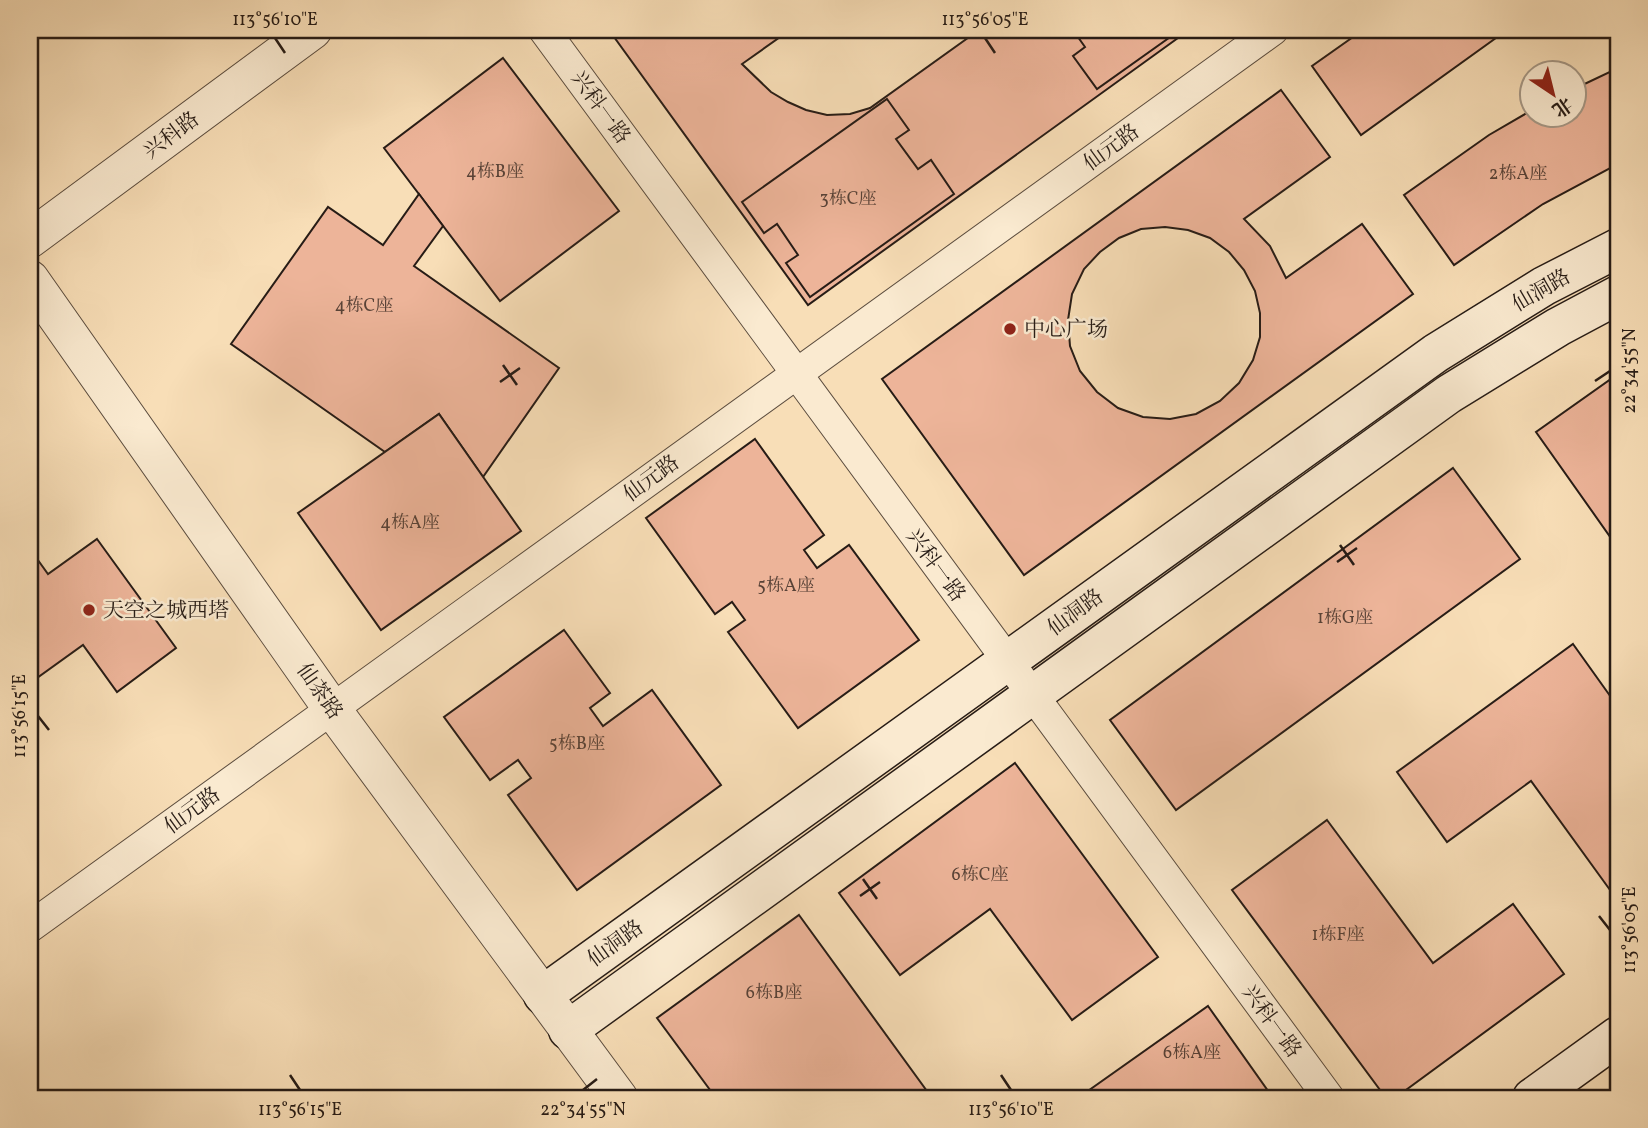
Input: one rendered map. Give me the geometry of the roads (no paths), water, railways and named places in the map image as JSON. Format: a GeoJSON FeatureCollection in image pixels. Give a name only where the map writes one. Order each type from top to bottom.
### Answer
{"type":"FeatureCollection","features":[{"type":"Feature","properties":{"kind":"main road","name":"仙洞路"},"geometry":{"type":"LineString","coordinates":[[543,995],[1436,353],[1544,286],[1618,248]]}},
{"type":"Feature","properties":{"kind":"main road","name":"仙洞路"},"geometry":{"type":"LineString","coordinates":[[568,1030],[1449,394],[1558,327],[1618,295]]}},
{"type":"Feature","properties":{"kind":"main road"},"geometry":{"type":"LineString","coordinates":[[1532,1098],[1618,1036]]}},
{"type":"Feature","properties":{"kind":"street","name":"兴科路"},"geometry":{"type":"LineString","coordinates":[[30,239],[313,30]]}},
{"type":"Feature","properties":{"kind":"street","name":"兴科一路"},"geometry":{"type":"LineString","coordinates":[[544,30],[1329,1098]]}},
{"type":"Feature","properties":{"kind":"street","name":"仙元路"},"geometry":{"type":"LineString","coordinates":[[30,928],[1273,30]]}},
{"type":"Feature","properties":{"kind":"street","name":"仙茶路"},"geometry":{"type":"LineString","coordinates":[[30,279],[332,709],[618,1098]]}},
{"type":"Feature","properties":{"kind":"place","name":"中心广场"},"geometry":{"type":"Point","coordinates":[1010,329]}},
{"type":"Feature","properties":{"kind":"place","name":"天空之城西塔"},"geometry":{"type":"Point","coordinates":[89,610]}}]}
